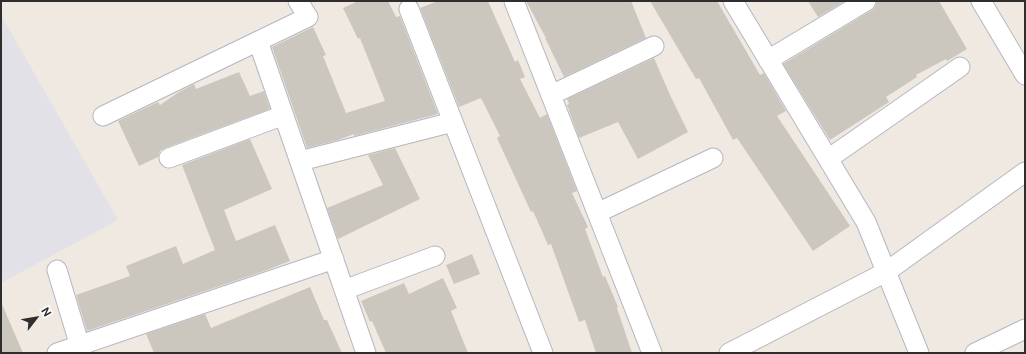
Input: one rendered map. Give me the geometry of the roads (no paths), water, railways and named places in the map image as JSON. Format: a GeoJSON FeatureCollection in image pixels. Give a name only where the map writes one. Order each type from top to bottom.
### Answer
{"type":"FeatureCollection","features":[{"type":"Feature","properties":{"kind":"street"},"geometry":{"type":"LineString","coordinates":[[103,116],[308,17],[298,1]]}},
{"type":"Feature","properties":{"kind":"street"},"geometry":{"type":"LineString","coordinates":[[514,1],[652,353]]}},
{"type":"Feature","properties":{"kind":"street"},"geometry":{"type":"LineString","coordinates":[[733,1],[866,222],[919,353]]}},
{"type":"Feature","properties":{"kind":"street"},"geometry":{"type":"LineString","coordinates":[[768,60],[866,1]]}},
{"type":"Feature","properties":{"kind":"street"},"geometry":{"type":"LineString","coordinates":[[981,1],[1025,74]]}},
{"type":"Feature","properties":{"kind":"street"},"geometry":{"type":"LineString","coordinates":[[409,9],[543,353]]}},
{"type":"Feature","properties":{"kind":"street"},"geometry":{"type":"LineString","coordinates":[[258,41],[366,353]]}},
{"type":"Feature","properties":{"kind":"street"},"geometry":{"type":"LineString","coordinates":[[551,95],[654,46]]}},
{"type":"Feature","properties":{"kind":"street"},"geometry":{"type":"LineString","coordinates":[[828,159],[960,67]]}},
{"type":"Feature","properties":{"kind":"street"},"geometry":{"type":"LineString","coordinates":[[169,158],[284,115]]}},
{"type":"Feature","properties":{"kind":"street"},"geometry":{"type":"LineString","coordinates":[[300,161],[453,122]]}},
{"type":"Feature","properties":{"kind":"street"},"geometry":{"type":"LineString","coordinates":[[597,213],[713,158]]}},
{"type":"Feature","properties":{"kind":"street"},"geometry":{"type":"LineString","coordinates":[[729,353],[886,272],[1025,172]]}},
{"type":"Feature","properties":{"kind":"street"},"geometry":{"type":"LineString","coordinates":[[344,290],[435,256]]}},
{"type":"Feature","properties":{"kind":"street"},"geometry":{"type":"LineString","coordinates":[[57,353],[80,349],[334,260]]}},
{"type":"Feature","properties":{"kind":"street"},"geometry":{"type":"LineString","coordinates":[[57,270],[80,349]]}},
{"type":"Feature","properties":{"kind":"street"},"geometry":{"type":"LineString","coordinates":[[975,353],[1025,329]]}}]}
